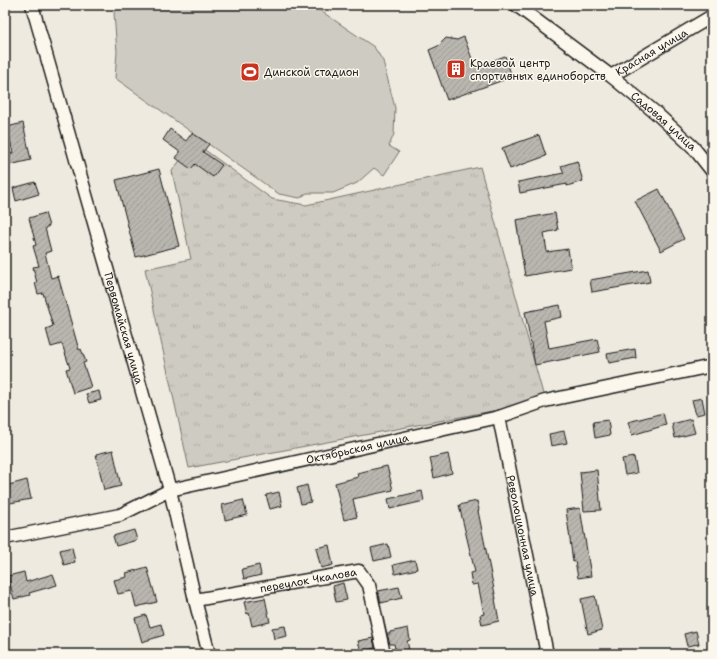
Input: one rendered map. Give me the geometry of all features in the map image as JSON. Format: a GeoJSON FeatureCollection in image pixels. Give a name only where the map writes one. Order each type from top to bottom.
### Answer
{"type":"FeatureCollection","features":[{"type":"Feature","properties":{"kind":"street","name":"Первомайская улица"},"geometry":{"type":"LineString","coordinates":[[32,5],[170,490],[209,654]]}},
{"type":"Feature","properties":{"kind":"street"},"geometry":{"type":"LineString","coordinates":[[516,5],[611,76]]}},
{"type":"Feature","properties":{"kind":"street","name":"Красная улица"},"geometry":{"type":"LineString","coordinates":[[611,76],[712,16]]}},
{"type":"Feature","properties":{"kind":"street","name":"Садовая улица"},"geometry":{"type":"LineString","coordinates":[[611,76],[656,112],[693,146],[712,171]]}},
{"type":"Feature","properties":{"kind":"street","name":"Октябрьская улица"},"geometry":{"type":"LineString","coordinates":[[5,538],[120,515],[170,490],[499,417],[546,401],[712,366]]}},
{"type":"Feature","properties":{"kind":"street","name":"Революционная улица"},"geometry":{"type":"LineString","coordinates":[[499,417],[548,654]]}},
{"type":"Feature","properties":{"kind":"street","name":"переулок Чкалова"},"geometry":{"type":"LineString","coordinates":[[195,600],[359,571],[369,585],[384,654]]}},
{"type":"Feature","properties":{"kind":"green space"},"geometry":{"type":"Polygon","coordinates":[[[118,5],[312,5],[374,47],[383,61],[395,108],[394,134],[389,146],[399,152],[384,175],[374,168],[357,183],[333,193],[307,193],[300,198],[279,194],[115,78],[117,52],[114,13],[118,5]]]}},
{"type":"Feature","properties":{"kind":"green space"},"geometry":{"type":"Polygon","coordinates":[[[194,142],[272,199],[306,205],[480,167],[545,401],[189,468],[145,269],[191,259],[172,171],[194,142]]]}},
{"type":"Feature","properties":{"kind":"building","name":"Краевой центр спортивных единоборств"},"geometry":{"type":"Polygon","coordinates":[[[464,37],[475,67],[505,56],[512,77],[447,100],[429,50],[438,46],[446,38],[457,40],[464,37]]]}},
{"type":"Feature","properties":{"kind":"building"},"geometry":{"type":"Polygon","coordinates":[[[23,123],[31,160],[5,166],[5,154],[13,153],[7,127],[23,123]]]}},
{"type":"Feature","properties":{"kind":"building"},"geometry":{"type":"Polygon","coordinates":[[[170,129],[186,141],[192,133],[209,144],[203,152],[222,165],[213,177],[195,164],[191,169],[176,158],[180,152],[163,140],[170,129]]]}},
{"type":"Feature","properties":{"kind":"building"},"geometry":{"type":"Polygon","coordinates":[[[539,135],[546,156],[510,169],[502,148],[539,135]]]}},
{"type":"Feature","properties":{"kind":"building"},"geometry":{"type":"Polygon","coordinates":[[[577,161],[583,181],[567,186],[567,184],[520,193],[518,182],[564,173],[561,166],[577,161]]]}},
{"type":"Feature","properties":{"kind":"building"},"geometry":{"type":"Polygon","coordinates":[[[159,169],[179,246],[136,257],[116,180],[159,169]]]}},
{"type":"Feature","properties":{"kind":"building"},"geometry":{"type":"Polygon","coordinates":[[[35,182],[39,194],[16,201],[13,188],[35,182]]]}},
{"type":"Feature","properties":{"kind":"building"},"geometry":{"type":"Polygon","coordinates":[[[659,189],[684,239],[661,251],[635,201],[659,189]]]}},
{"type":"Feature","properties":{"kind":"building"},"geometry":{"type":"Polygon","coordinates":[[[45,213],[49,226],[45,228],[51,251],[45,253],[51,278],[58,276],[79,350],[81,349],[86,362],[83,363],[91,387],[73,393],[66,369],[70,368],[62,344],[51,347],[46,329],[53,326],[43,293],[38,294],[35,283],[37,283],[33,267],[39,266],[33,246],[36,245],[29,218],[45,213]]]}},
{"type":"Feature","properties":{"kind":"building"},"geometry":{"type":"Polygon","coordinates":[[[555,213],[558,230],[544,233],[547,252],[568,249],[571,268],[525,276],[516,220],[555,213]]]}},
{"type":"Feature","properties":{"kind":"building"},"geometry":{"type":"Polygon","coordinates":[[[648,270],[650,282],[592,292],[590,280],[648,270]]]}},
{"type":"Feature","properties":{"kind":"building"},"geometry":{"type":"Polygon","coordinates":[[[560,305],[562,317],[544,321],[549,348],[597,339],[600,352],[535,365],[525,312],[560,305]]]}},
{"type":"Feature","properties":{"kind":"building"},"geometry":{"type":"Polygon","coordinates":[[[635,349],[636,358],[609,363],[607,354],[635,349]]]}},
{"type":"Feature","properties":{"kind":"building"},"geometry":{"type":"Polygon","coordinates":[[[99,391],[101,400],[89,403],[86,394],[99,391]]]}},
{"type":"Feature","properties":{"kind":"building"},"geometry":{"type":"Polygon","coordinates":[[[702,398],[705,413],[696,415],[692,400],[702,398]]]}},
{"type":"Feature","properties":{"kind":"building"},"geometry":{"type":"Polygon","coordinates":[[[663,413],[666,425],[632,435],[628,422],[663,413]]]}},
{"type":"Feature","properties":{"kind":"building"},"geometry":{"type":"Polygon","coordinates":[[[691,419],[695,433],[675,438],[672,424],[691,419]]]}},
{"type":"Feature","properties":{"kind":"building"},"geometry":{"type":"Polygon","coordinates":[[[608,420],[610,435],[595,438],[593,422],[608,420]]]}},
{"type":"Feature","properties":{"kind":"building"},"geometry":{"type":"Polygon","coordinates":[[[564,431],[567,443],[551,446],[549,434],[564,431]]]}},
{"type":"Feature","properties":{"kind":"building"},"geometry":{"type":"Polygon","coordinates":[[[113,450],[121,486],[104,490],[96,454],[113,450]]]}},
{"type":"Feature","properties":{"kind":"building"},"geometry":{"type":"Polygon","coordinates":[[[448,454],[452,473],[434,478],[430,458],[448,454]]]}},
{"type":"Feature","properties":{"kind":"building"},"geometry":{"type":"Polygon","coordinates":[[[634,457],[637,473],[625,475],[622,459],[634,457]]]}},
{"type":"Feature","properties":{"kind":"building"},"geometry":{"type":"Polygon","coordinates":[[[387,466],[393,490],[353,499],[357,517],[344,520],[335,483],[358,477],[357,473],[387,466]]]}},
{"type":"Feature","properties":{"kind":"building"},"geometry":{"type":"Polygon","coordinates":[[[597,470],[601,510],[584,511],[580,472],[597,470]]]}},
{"type":"Feature","properties":{"kind":"building"},"geometry":{"type":"Polygon","coordinates":[[[27,480],[31,499],[5,504],[5,486],[27,480]]]}},
{"type":"Feature","properties":{"kind":"building"},"geometry":{"type":"Polygon","coordinates":[[[307,485],[311,502],[301,504],[297,488],[307,485]]]}},
{"type":"Feature","properties":{"kind":"building"},"geometry":{"type":"Polygon","coordinates":[[[422,491],[424,501],[390,509],[388,499],[422,491]]]}},
{"type":"Feature","properties":{"kind":"building"},"geometry":{"type":"Polygon","coordinates":[[[279,492],[282,506],[270,509],[266,495],[279,492]]]}},
{"type":"Feature","properties":{"kind":"building"},"geometry":{"type":"Polygon","coordinates":[[[243,500],[247,515],[225,520],[222,505],[243,500]]]}},
{"type":"Feature","properties":{"kind":"building"},"geometry":{"type":"Polygon","coordinates":[[[477,501],[499,621],[482,625],[480,615],[484,614],[478,584],[472,585],[470,573],[475,572],[459,505],[477,501]]]}},
{"type":"Feature","properties":{"kind":"building"},"geometry":{"type":"Polygon","coordinates":[[[580,508],[591,576],[578,578],[575,561],[573,562],[566,510],[580,508]]]}},
{"type":"Feature","properties":{"kind":"building"},"geometry":{"type":"Polygon","coordinates":[[[134,530],[137,540],[116,546],[113,536],[134,530]]]}},
{"type":"Feature","properties":{"kind":"building"},"geometry":{"type":"Polygon","coordinates":[[[388,544],[391,557],[374,561],[371,548],[388,544]]]}},
{"type":"Feature","properties":{"kind":"building"},"geometry":{"type":"Polygon","coordinates":[[[329,545],[333,565],[321,568],[316,548],[329,545]]]}},
{"type":"Feature","properties":{"kind":"building"},"geometry":{"type":"Polygon","coordinates":[[[72,547],[75,562],[64,565],[60,550],[72,547]]]}},
{"type":"Feature","properties":{"kind":"building"},"geometry":{"type":"Polygon","coordinates":[[[415,560],[417,569],[395,574],[393,565],[415,560]]]}},
{"type":"Feature","properties":{"kind":"building"},"geometry":{"type":"Polygon","coordinates":[[[259,565],[261,575],[244,579],[242,569],[259,565]]]}},
{"type":"Feature","properties":{"kind":"building"},"geometry":{"type":"Polygon","coordinates":[[[147,567],[157,602],[136,607],[132,591],[118,594],[114,580],[127,577],[126,573],[147,567]]]}},
{"type":"Feature","properties":{"kind":"building"},"geometry":{"type":"Polygon","coordinates":[[[24,572],[26,582],[53,574],[57,585],[14,599],[8,576],[24,572]]]}},
{"type":"Feature","properties":{"kind":"building"},"geometry":{"type":"Polygon","coordinates":[[[343,583],[347,600],[336,602],[333,586],[343,583]]]}},
{"type":"Feature","properties":{"kind":"building"},"geometry":{"type":"Polygon","coordinates":[[[399,587],[402,598],[381,603],[378,591],[399,587]]]}},
{"type":"Feature","properties":{"kind":"building"},"geometry":{"type":"Polygon","coordinates":[[[595,596],[602,630],[588,634],[581,599],[595,596]]]}},
{"type":"Feature","properties":{"kind":"building"},"geometry":{"type":"Polygon","coordinates":[[[265,598],[270,622],[252,626],[249,613],[247,614],[244,602],[265,598]]]}},
{"type":"Feature","properties":{"kind":"building"},"geometry":{"type":"Polygon","coordinates":[[[146,615],[150,627],[161,624],[164,635],[142,642],[135,618],[146,615]]]}},
{"type":"Feature","properties":{"kind":"building"},"geometry":{"type":"Polygon","coordinates":[[[285,626],[287,636],[274,639],[272,628],[285,626]]]}},
{"type":"Feature","properties":{"kind":"building"},"geometry":{"type":"Polygon","coordinates":[[[408,628],[410,640],[407,641],[410,654],[396,654],[394,644],[390,644],[387,634],[408,628]]]}},
{"type":"Feature","properties":{"kind":"building"},"geometry":{"type":"Polygon","coordinates":[[[696,631],[699,644],[687,646],[684,634],[696,631]]]}},
{"type":"Feature","properties":{"kind":"building"},"geometry":{"type":"Polygon","coordinates":[[[373,638],[375,648],[361,651],[358,641],[373,638]]]}},
{"type":"Feature","properties":{"kind":"place","name":"Краевой центр спортивных единоборств"},"geometry":{"type":"Point","coordinates":[456,69]}},
{"type":"Feature","properties":{"kind":"place","name":"Динской стадион"},"geometry":{"type":"Point","coordinates":[250,72]}}]}
